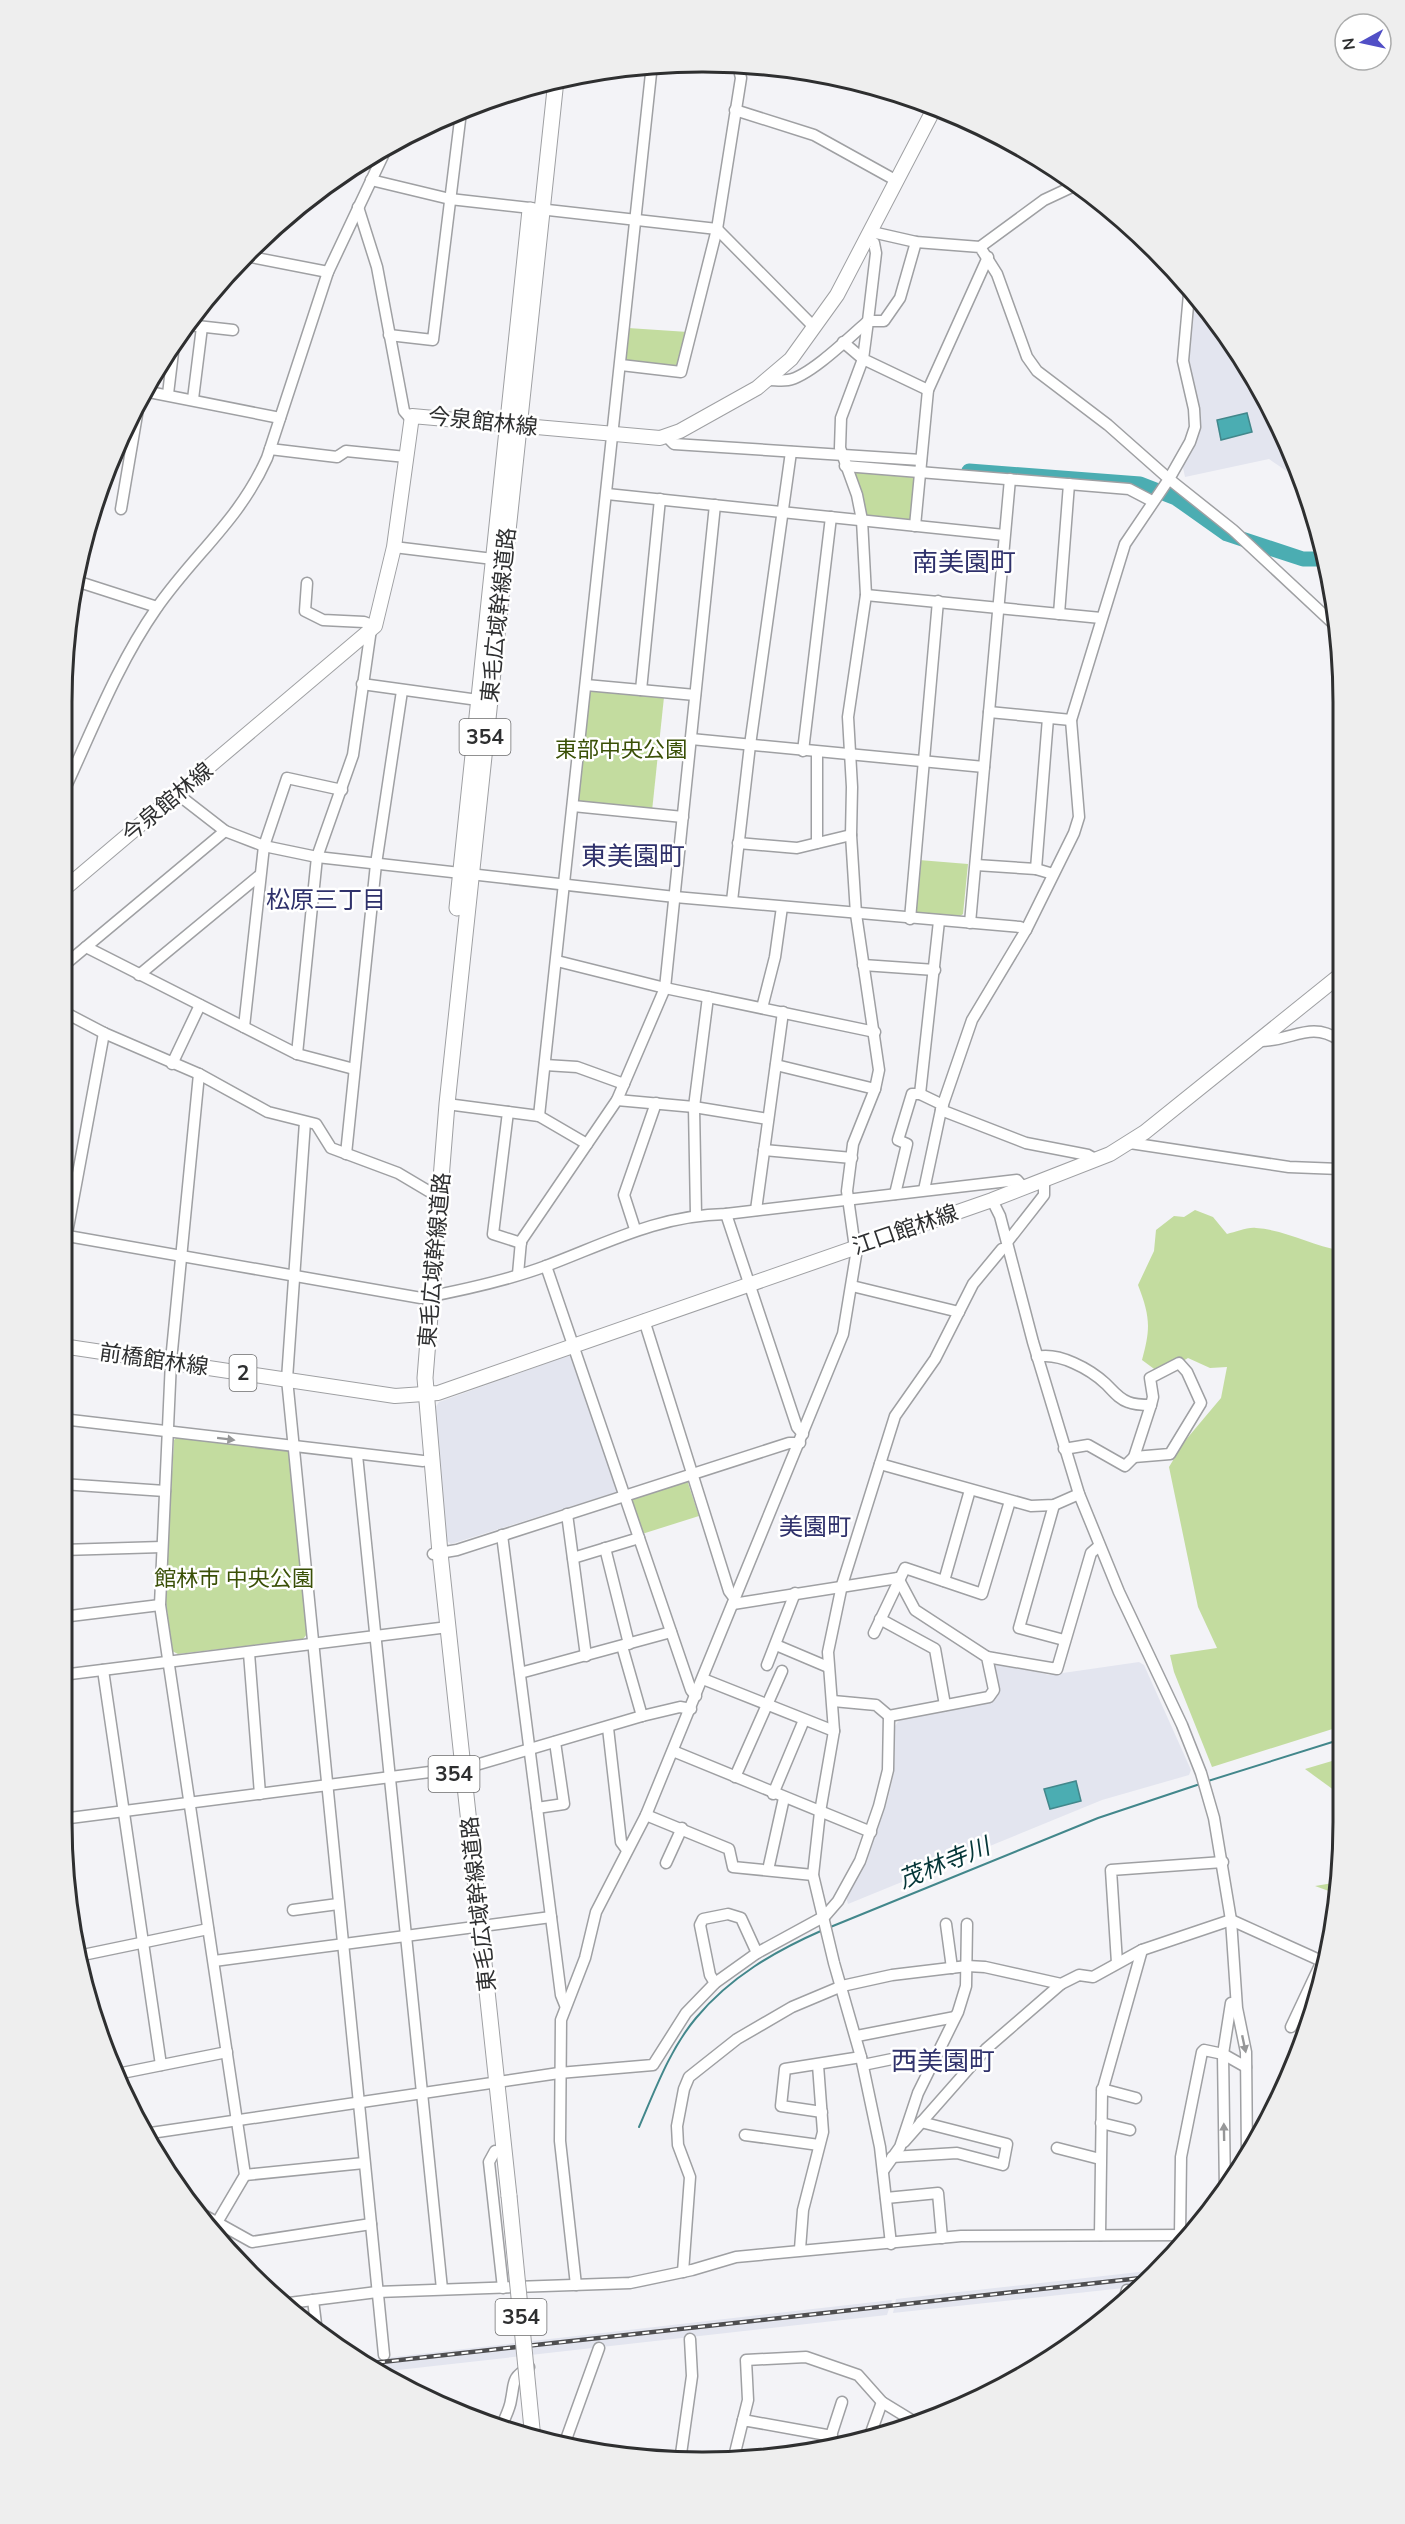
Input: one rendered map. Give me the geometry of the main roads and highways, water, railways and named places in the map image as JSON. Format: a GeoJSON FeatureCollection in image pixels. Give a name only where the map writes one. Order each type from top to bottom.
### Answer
{"type":"FeatureCollection","features":[{"type":"Feature","properties":{"kind":"highway","name":"東毛広域幹線道路"},"geometry":{"type":"LineString","coordinates":[[535,208],[553,90]]}},
{"type":"Feature","properties":{"kind":"highway","name":"東毛広域幹線道路"},"geometry":{"type":"LineString","coordinates":[[437,1554],[423,1461],[421,1396],[430,1192],[466,874],[535,208],[544,92]]}},
{"type":"Feature","properties":{"kind":"highway","name":"東毛広域幹線道路"},"geometry":{"type":"LineString","coordinates":[[426,1297],[447,1104],[478,700],[493,559],[512,425]]}},
{"type":"Feature","properties":{"kind":"highway","name":"東毛広域幹線道路"},"geometry":{"type":"LineString","coordinates":[[421,1396],[458,1768],[532,2429]]}},
{"type":"Feature","properties":{"kind":"highway","name":"東毛広域幹線道路"},"geometry":{"type":"LineString","coordinates":[[504,2196],[524,2426]]}},
{"type":"Feature","properties":{"kind":"main road","name":"今泉館林線"},"geometry":{"type":"LineString","coordinates":[[72,882],[373,627],[394,547],[410,418],[417,414],[512,425],[667,437],[769,380],[791,359],[837,295],[931,115]]}},
{"type":"Feature","properties":{"kind":"main road","name":"江口館林線"},"geometry":{"type":"LineString","coordinates":[[421,1396],[448,1390],[992,1200],[1097,1160],[1130,1143],[1333,981]]}},
{"type":"Feature","properties":{"kind":"main road","name":"前橋館林線"},"geometry":{"type":"LineString","coordinates":[[72,1347],[395,1396],[421,1396]]}},
{"type":"Feature","properties":{"kind":"water"},"geometry":{"type":"Polygon","coordinates":[[[1247,413],[1252,432],[1221,440],[1217,420],[1247,413]]]}},
{"type":"Feature","properties":{"kind":"water"},"geometry":{"type":"Polygon","coordinates":[[[1076,1781],[1081,1801],[1050,1809],[1044,1789],[1076,1781]]]}},
{"type":"Feature","properties":{"kind":"waterway"},"geometry":{"type":"LineString","coordinates":[[969,471],[1140,484],[1176,498],[1227,534],[1303,559],[1316,559]]}},
{"type":"Feature","properties":{"kind":"waterway","name":"茂林寺川"},"geometry":{"type":"LineString","coordinates":[[1208,1781],[1333,1742]]}},
{"type":"Feature","properties":{"kind":"waterway","name":"茂林寺川"},"geometry":{"type":"LineString","coordinates":[[828,1928],[1098,1818],[1200,1784]]}},
{"type":"Feature","properties":{"kind":"waterway","name":"茂林寺川"},"geometry":{"type":"LineString","coordinates":[[639,2127],[678,2043],[709,2003],[754,1966],[823,1930]]}},
{"type":"Feature","properties":{"kind":"railway"},"geometry":{"type":"LineString","coordinates":[[378,2362],[1136,2279]]}},
{"type":"Feature","properties":{"kind":"district","name":"南美園町"},"geometry":{"type":"Point","coordinates":[964,562]}},
{"type":"Feature","properties":{"kind":"district","name":"東美園町"},"geometry":{"type":"Point","coordinates":[633,856]}},
{"type":"Feature","properties":{"kind":"district","name":"松原三丁目"},"geometry":{"type":"Point","coordinates":[326,900]}},
{"type":"Feature","properties":{"kind":"district","name":"美園町"},"geometry":{"type":"Point","coordinates":[815,1527]}},
{"type":"Feature","properties":{"kind":"district","name":"西美園町"},"geometry":{"type":"Point","coordinates":[943,2061]}},
{"type":"Feature","properties":{"kind":"park label","name":"東部中央公園"},"geometry":{"type":"Point","coordinates":[621,749]}},
{"type":"Feature","properties":{"kind":"park label","name":"館林市 中央公園"},"geometry":{"type":"Point","coordinates":[234,1578]}}]}
